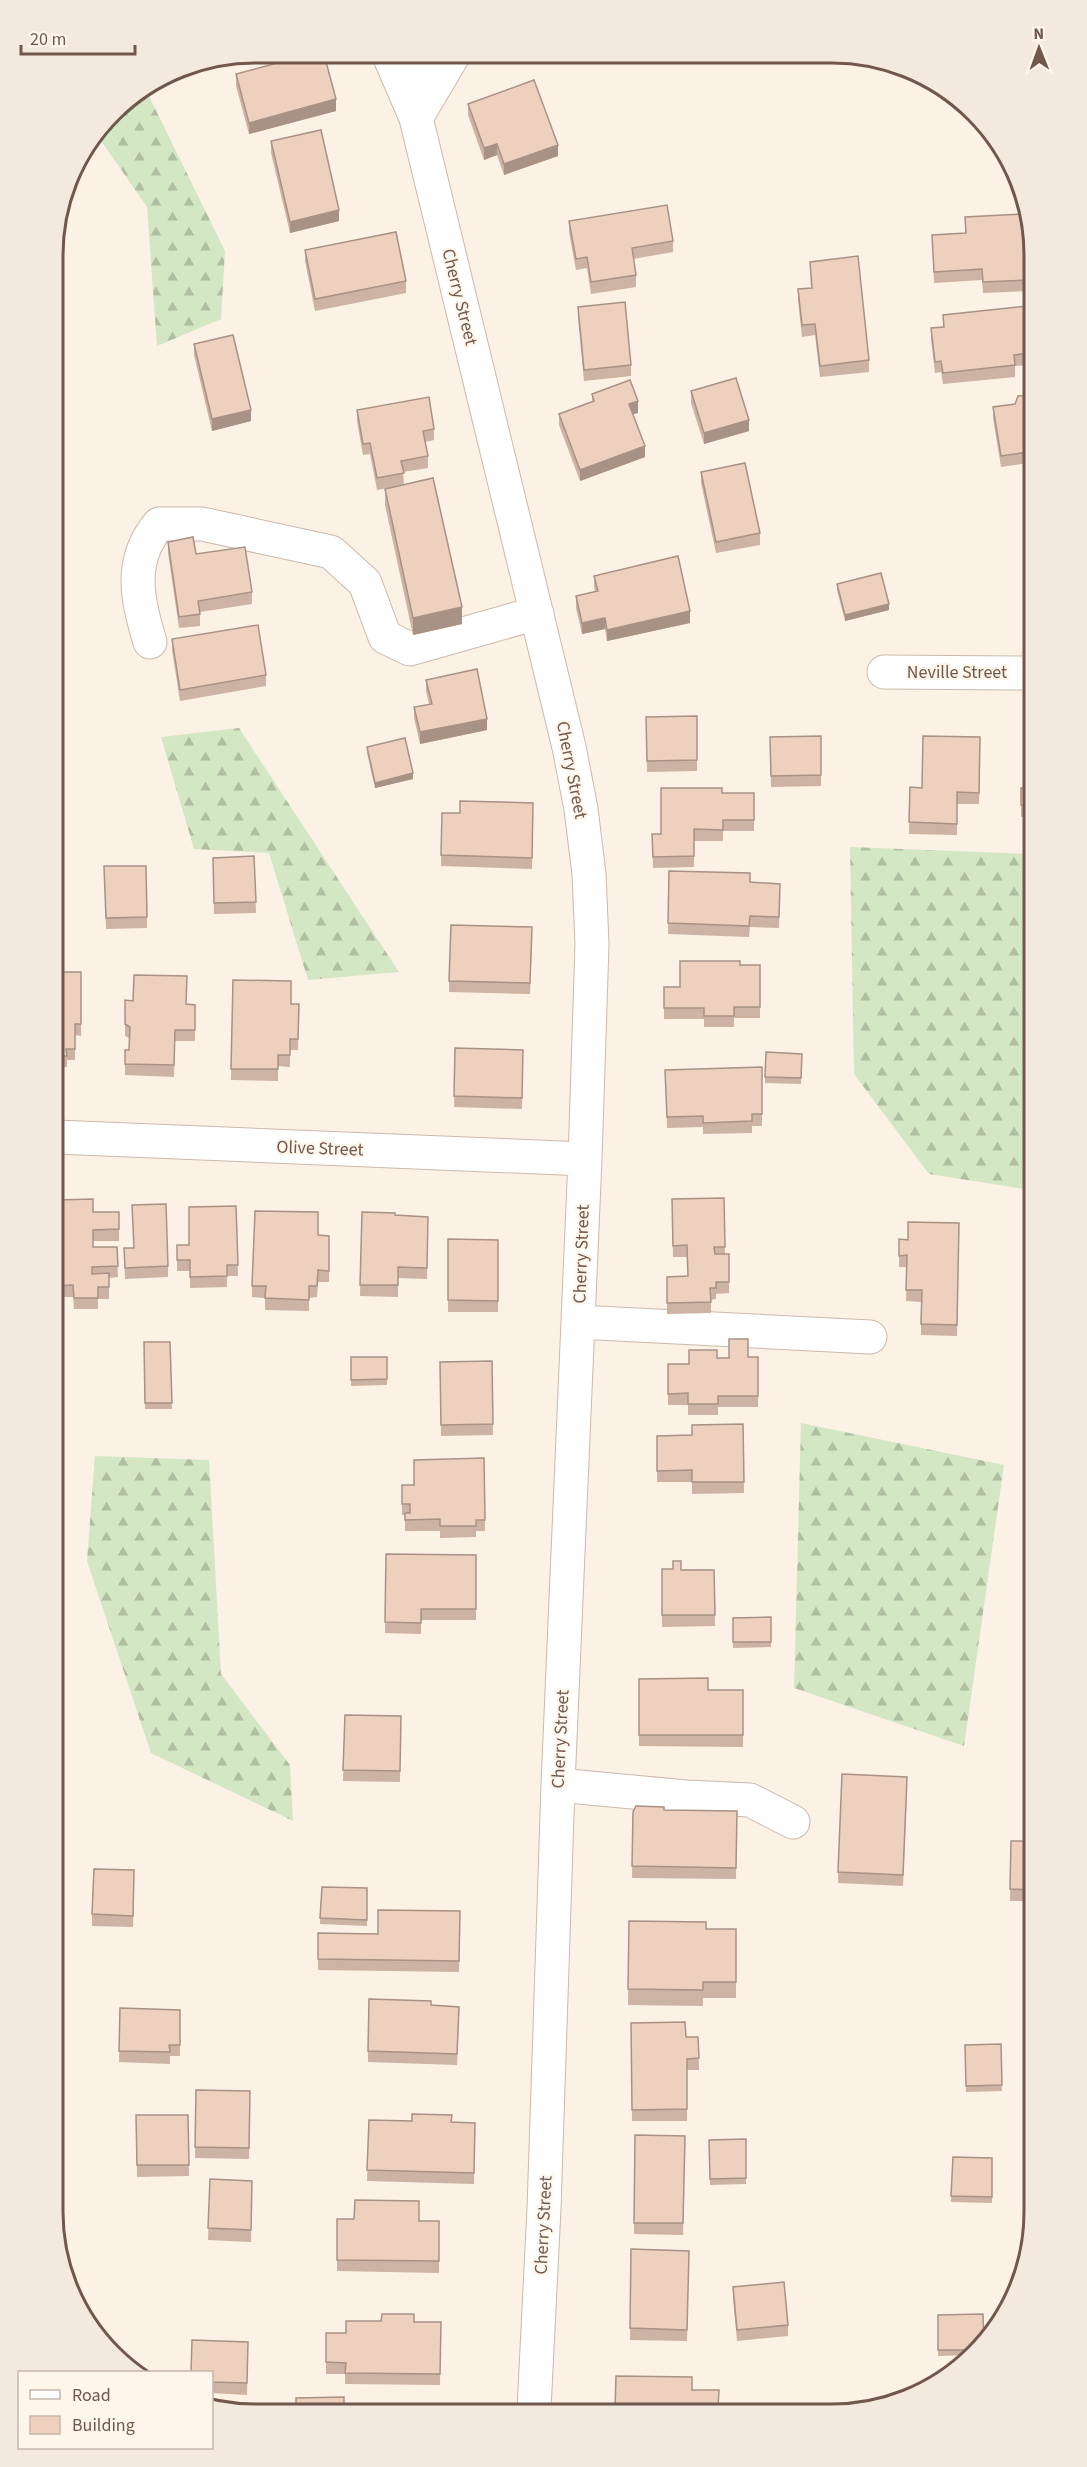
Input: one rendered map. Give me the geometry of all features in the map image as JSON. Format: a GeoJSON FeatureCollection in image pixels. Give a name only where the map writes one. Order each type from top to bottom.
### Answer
{"type":"FeatureCollection","features":[{"type":"Feature","properties":{"kind":"street","name":"Cherry Street"},"geometry":{"type":"LineString","coordinates":[[392,63],[416,118],[537,613],[569,747],[581,809],[589,874],[592,944],[585,1159],[534,2404]]}},
{"type":"Feature","properties":{"kind":"street","name":"Cherry Street"},"geometry":{"type":"LineString","coordinates":[[416,63],[416,118]]}},
{"type":"Feature","properties":{"kind":"street"},"geometry":{"type":"LineString","coordinates":[[416,118],[449,63]]}},
{"type":"Feature","properties":{"kind":"street"},"geometry":{"type":"LineString","coordinates":[[150,642],[139,605],[137,573],[146,540],[159,524],[202,524],[331,552],[365,583],[385,637],[410,649],[537,613]]}},
{"type":"Feature","properties":{"kind":"street","name":"Neville Street"},"geometry":{"type":"LineString","coordinates":[[885,672],[1024,673]]}},
{"type":"Feature","properties":{"kind":"street","name":"Olive Street"},"geometry":{"type":"LineString","coordinates":[[63,1137],[585,1159]]}},
{"type":"Feature","properties":{"kind":"street"},"geometry":{"type":"LineString","coordinates":[[578,1322],[870,1337]]}},
{"type":"Feature","properties":{"kind":"street"},"geometry":{"type":"LineString","coordinates":[[558,1785],[686,1797],[750,1800],[793,1822]]}},
{"type":"Feature","properties":{"kind":"green space"},"geometry":{"type":"Polygon","coordinates":[[[149,96],[225,251],[221,319],[157,346],[147,207],[101,141],[119,119],[149,96]]]}},
{"type":"Feature","properties":{"kind":"green space"},"geometry":{"type":"Polygon","coordinates":[[[239,728],[399,972],[308,980],[269,853],[194,849],[161,737],[239,728]]]}},
{"type":"Feature","properties":{"kind":"green space"},"geometry":{"type":"Polygon","coordinates":[[[850,847],[1024,854],[1024,1189],[929,1174],[854,1074],[850,847]]]}},
{"type":"Feature","properties":{"kind":"green space"},"geometry":{"type":"Polygon","coordinates":[[[801,1423],[1004,1465],[964,1746],[794,1688],[801,1423]]]}},
{"type":"Feature","properties":{"kind":"green space"},"geometry":{"type":"Polygon","coordinates":[[[95,1456],[209,1460],[221,1674],[290,1765],[293,1821],[151,1753],[87,1561],[95,1456]]]}},
{"type":"Feature","properties":{"kind":"building"},"geometry":{"type":"Polygon","coordinates":[[[277,63],[326,63],[336,99],[249,123],[236,74],[277,63]]]}},
{"type":"Feature","properties":{"kind":"building"},"geometry":{"type":"Polygon","coordinates":[[[534,80],[558,145],[504,164],[497,144],[484,148],[468,104],[534,80]]]}},
{"type":"Feature","properties":{"kind":"building"},"geometry":{"type":"Polygon","coordinates":[[[321,130],[339,210],[290,222],[271,141],[321,130]]]}},
{"type":"Feature","properties":{"kind":"building"},"geometry":{"type":"Polygon","coordinates":[[[667,205],[673,241],[632,248],[636,275],[591,282],[587,257],[576,259],[569,221],[667,205]]]}},
{"type":"Feature","properties":{"kind":"building"},"geometry":{"type":"Polygon","coordinates":[[[1019,214],[1024,255],[1024,280],[983,282],[982,269],[934,272],[932,235],[966,233],[965,217],[1019,214]]]}},
{"type":"Feature","properties":{"kind":"building"},"geometry":{"type":"Polygon","coordinates":[[[396,232],[406,281],[315,299],[305,250],[396,232]]]}},
{"type":"Feature","properties":{"kind":"building"},"geometry":{"type":"Polygon","coordinates":[[[858,256],[869,360],[820,366],[815,324],[802,325],[798,289],[812,288],[810,262],[858,256]]]}},
{"type":"Feature","properties":{"kind":"building"},"geometry":{"type":"Polygon","coordinates":[[[625,302],[631,365],[584,370],[578,307],[625,302]]]}},
{"type":"Feature","properties":{"kind":"building"},"geometry":{"type":"Polygon","coordinates":[[[1024,306],[1024,354],[1014,355],[1015,365],[943,373],[941,361],[935,362],[931,328],[944,327],[943,315],[1024,306]]]}},
{"type":"Feature","properties":{"kind":"building"},"geometry":{"type":"Polygon","coordinates":[[[233,335],[251,410],[212,419],[194,344],[233,335]]]}},
{"type":"Feature","properties":{"kind":"building"},"geometry":{"type":"Polygon","coordinates":[[[736,378],[749,420],[704,433],[691,391],[736,378]]]}},
{"type":"Feature","properties":{"kind":"building"},"geometry":{"type":"Polygon","coordinates":[[[630,380],[638,401],[629,404],[645,446],[580,470],[559,414],[594,401],[592,394],[630,380]]]}},
{"type":"Feature","properties":{"kind":"building"},"geometry":{"type":"Polygon","coordinates":[[[1024,395],[1024,453],[1001,456],[993,407],[1015,404],[1018,396],[1024,395]]]}},
{"type":"Feature","properties":{"kind":"building"},"geometry":{"type":"Polygon","coordinates":[[[429,397],[434,429],[423,431],[428,456],[401,461],[404,473],[377,478],[370,443],[363,444],[357,410],[429,397]]]}},
{"type":"Feature","properties":{"kind":"building"},"geometry":{"type":"Polygon","coordinates":[[[745,463],[760,533],[716,542],[701,472],[745,463]]]}},
{"type":"Feature","properties":{"kind":"building"},"geometry":{"type":"Polygon","coordinates":[[[433,478],[462,607],[413,618],[385,489],[433,478]]]}},
{"type":"Feature","properties":{"kind":"building"},"geometry":{"type":"Polygon","coordinates":[[[193,537],[196,554],[245,547],[252,592],[198,601],[200,614],[179,617],[168,542],[193,537]]]}},
{"type":"Feature","properties":{"kind":"building"},"geometry":{"type":"Polygon","coordinates":[[[678,556],[690,611],[607,630],[605,618],[582,623],[576,596],[598,591],[594,576],[678,556]]]}},
{"type":"Feature","properties":{"kind":"building"},"geometry":{"type":"Polygon","coordinates":[[[881,573],[889,604],[845,615],[837,584],[881,573]]]}},
{"type":"Feature","properties":{"kind":"building"},"geometry":{"type":"Polygon","coordinates":[[[258,625],[266,675],[180,690],[172,639],[258,625]]]}},
{"type":"Feature","properties":{"kind":"building"},"geometry":{"type":"Polygon","coordinates":[[[477,669],[487,719],[420,732],[414,707],[432,704],[426,680],[477,669]]]}},
{"type":"Feature","properties":{"kind":"building"},"geometry":{"type":"Polygon","coordinates":[[[697,716],[697,760],[647,761],[646,717],[697,716]]]}},
{"type":"Feature","properties":{"kind":"building"},"geometry":{"type":"Polygon","coordinates":[[[821,736],[821,775],[771,776],[770,737],[821,736]]]}},
{"type":"Feature","properties":{"kind":"building"},"geometry":{"type":"Polygon","coordinates":[[[923,736],[980,737],[979,793],[957,792],[957,824],[909,822],[910,787],[922,788],[923,736]]]}},
{"type":"Feature","properties":{"kind":"building"},"geometry":{"type":"Polygon","coordinates":[[[405,738],[413,773],[375,783],[367,747],[405,738]]]}},
{"type":"Feature","properties":{"kind":"building"},"geometry":{"type":"Polygon","coordinates":[[[661,788],[722,788],[722,793],[754,793],[754,820],[723,820],[723,830],[694,829],[694,856],[653,857],[652,834],[661,834],[661,788]]]}},
{"type":"Feature","properties":{"kind":"building"},"geometry":{"type":"Polygon","coordinates":[[[1021,788],[1024,788],[1024,805],[1021,805],[1021,788]]]}},
{"type":"Feature","properties":{"kind":"building"},"geometry":{"type":"Polygon","coordinates":[[[460,801],[533,803],[532,858],[441,855],[442,813],[460,813],[460,801]]]}},
{"type":"Feature","properties":{"kind":"building"},"geometry":{"type":"Polygon","coordinates":[[[254,856],[256,902],[214,903],[213,858],[254,856]]]}},
{"type":"Feature","properties":{"kind":"building"},"geometry":{"type":"Polygon","coordinates":[[[104,866],[146,866],[147,917],[106,918],[104,866]]]}},
{"type":"Feature","properties":{"kind":"building"},"geometry":{"type":"Polygon","coordinates":[[[669,871],[750,873],[750,882],[780,884],[779,917],[750,916],[749,926],[668,923],[669,871]]]}},
{"type":"Feature","properties":{"kind":"building"},"geometry":{"type":"Polygon","coordinates":[[[451,925],[532,927],[530,983],[449,981],[451,925]]]}},
{"type":"Feature","properties":{"kind":"building"},"geometry":{"type":"Polygon","coordinates":[[[680,961],[740,961],[740,965],[760,965],[760,1007],[734,1007],[734,1016],[704,1016],[704,1008],[664,1008],[664,987],[680,987],[680,961]]]}},
{"type":"Feature","properties":{"kind":"building"},"geometry":{"type":"Polygon","coordinates":[[[63,972],[81,972],[81,1024],[75,1024],[75,1049],[66,1049],[67,1056],[63,1056],[63,972]]]}},
{"type":"Feature","properties":{"kind":"building"},"geometry":{"type":"Polygon","coordinates":[[[134,975],[187,976],[186,1004],[195,1005],[195,1030],[175,1030],[174,1065],[125,1064],[125,1050],[129,1050],[130,1027],[125,1024],[125,1000],[133,1001],[134,975]]]}},
{"type":"Feature","properties":{"kind":"building"},"geometry":{"type":"Polygon","coordinates":[[[233,980],[291,981],[291,1004],[299,1004],[298,1039],[290,1039],[290,1055],[278,1055],[278,1069],[231,1069],[233,980]]]}},
{"type":"Feature","properties":{"kind":"building"},"geometry":{"type":"Polygon","coordinates":[[[455,1048],[523,1050],[522,1098],[454,1096],[455,1048]]]}},
{"type":"Feature","properties":{"kind":"building"},"geometry":{"type":"Polygon","coordinates":[[[766,1052],[802,1054],[801,1078],[765,1077],[766,1052]]]}},
{"type":"Feature","properties":{"kind":"building"},"geometry":{"type":"Polygon","coordinates":[[[762,1067],[762,1114],[752,1114],[752,1121],[703,1123],[703,1116],[667,1117],[665,1070],[762,1067]]]}},
{"type":"Feature","properties":{"kind":"building"},"geometry":{"type":"Polygon","coordinates":[[[724,1198],[725,1247],[714,1247],[715,1254],[729,1254],[729,1282],[716,1282],[716,1288],[710,1288],[711,1302],[667,1303],[667,1277],[688,1276],[687,1245],[673,1246],[672,1199],[724,1198]]]}},
{"type":"Feature","properties":{"kind":"building"},"geometry":{"type":"Polygon","coordinates":[[[93,1199],[93,1212],[119,1212],[119,1229],[93,1230],[93,1247],[117,1247],[118,1266],[92,1267],[92,1274],[109,1273],[109,1287],[98,1287],[98,1298],[74,1298],[73,1285],[63,1286],[63,1200],[93,1199]]]}},
{"type":"Feature","properties":{"kind":"building"},"geometry":{"type":"Polygon","coordinates":[[[166,1204],[168,1266],[125,1268],[124,1248],[134,1248],[132,1205],[166,1204]]]}},
{"type":"Feature","properties":{"kind":"building"},"geometry":{"type":"Polygon","coordinates":[[[236,1206],[238,1265],[227,1265],[227,1276],[190,1277],[190,1260],[177,1260],[177,1245],[189,1245],[189,1207],[236,1206]]]}},
{"type":"Feature","properties":{"kind":"building"},"geometry":{"type":"Polygon","coordinates":[[[255,1211],[318,1212],[318,1235],[329,1236],[329,1271],[318,1270],[317,1286],[309,1286],[309,1300],[265,1298],[266,1286],[252,1286],[255,1211]]]}},
{"type":"Feature","properties":{"kind":"building"},"geometry":{"type":"Polygon","coordinates":[[[362,1212],[428,1217],[427,1268],[398,1267],[398,1285],[360,1285],[362,1212]]]}},
{"type":"Feature","properties":{"kind":"building"},"geometry":{"type":"Polygon","coordinates":[[[908,1222],[959,1223],[957,1325],[921,1324],[922,1290],[906,1290],[907,1255],[899,1256],[899,1239],[908,1240],[908,1222]]]}},
{"type":"Feature","properties":{"kind":"building"},"geometry":{"type":"Polygon","coordinates":[[[448,1239],[498,1240],[498,1301],[448,1300],[448,1239]]]}},
{"type":"Feature","properties":{"kind":"building"},"geometry":{"type":"Polygon","coordinates":[[[729,1339],[748,1339],[748,1357],[758,1357],[758,1396],[718,1396],[718,1404],[688,1404],[688,1393],[668,1394],[668,1364],[689,1364],[689,1350],[717,1350],[717,1358],[729,1358],[729,1339]]]}},
{"type":"Feature","properties":{"kind":"building"},"geometry":{"type":"Polygon","coordinates":[[[144,1342],[170,1342],[172,1403],[145,1403],[144,1342]]]}},
{"type":"Feature","properties":{"kind":"building"},"geometry":{"type":"Polygon","coordinates":[[[351,1357],[387,1357],[387,1379],[351,1380],[351,1357]]]}},
{"type":"Feature","properties":{"kind":"building"},"geometry":{"type":"Polygon","coordinates":[[[492,1361],[493,1424],[441,1425],[440,1362],[492,1361]]]}},
{"type":"Feature","properties":{"kind":"building"},"geometry":{"type":"Polygon","coordinates":[[[743,1424],[744,1482],[692,1482],[692,1470],[657,1471],[657,1436],[692,1435],[692,1425],[743,1424]]]}},
{"type":"Feature","properties":{"kind":"building"},"geometry":{"type":"Polygon","coordinates":[[[484,1458],[485,1520],[476,1520],[476,1526],[440,1526],[440,1519],[405,1520],[405,1513],[410,1513],[410,1504],[402,1504],[402,1485],[414,1485],[414,1460],[484,1458]]]}},
{"type":"Feature","properties":{"kind":"building"},"geometry":{"type":"Polygon","coordinates":[[[386,1554],[476,1555],[476,1609],[421,1609],[421,1623],[385,1622],[386,1554]]]}},
{"type":"Feature","properties":{"kind":"building"},"geometry":{"type":"Polygon","coordinates":[[[673,1561],[681,1561],[681,1570],[714,1570],[715,1615],[662,1615],[662,1569],[673,1569],[673,1561]]]}},
{"type":"Feature","properties":{"kind":"building"},"geometry":{"type":"Polygon","coordinates":[[[771,1617],[771,1642],[733,1642],[733,1618],[771,1617]]]}},
{"type":"Feature","properties":{"kind":"building"},"geometry":{"type":"Polygon","coordinates":[[[708,1678],[708,1690],[743,1690],[743,1735],[639,1735],[639,1679],[708,1678]]]}},
{"type":"Feature","properties":{"kind":"building"},"geometry":{"type":"Polygon","coordinates":[[[345,1715],[401,1716],[400,1771],[343,1770],[345,1715]]]}},
{"type":"Feature","properties":{"kind":"building"},"geometry":{"type":"Polygon","coordinates":[[[842,1774],[907,1777],[903,1875],[838,1872],[842,1774]]]}},
{"type":"Feature","properties":{"kind":"building"},"geometry":{"type":"Polygon","coordinates":[[[636,1806],[664,1807],[664,1810],[737,1811],[736,1868],[632,1866],[633,1812],[636,1806]]]}},
{"type":"Feature","properties":{"kind":"building"},"geometry":{"type":"Polygon","coordinates":[[[1011,1841],[1024,1841],[1024,1890],[1010,1889],[1011,1841]]]}},
{"type":"Feature","properties":{"kind":"building"},"geometry":{"type":"Polygon","coordinates":[[[94,1869],[134,1870],[133,1916],[92,1914],[94,1869]]]}},
{"type":"Feature","properties":{"kind":"building"},"geometry":{"type":"Polygon","coordinates":[[[322,1887],[367,1888],[367,1920],[320,1918],[322,1887]]]}},
{"type":"Feature","properties":{"kind":"building"},"geometry":{"type":"Polygon","coordinates":[[[378,1910],[460,1911],[459,1961],[318,1959],[318,1933],[378,1934],[378,1910]]]}},
{"type":"Feature","properties":{"kind":"building"},"geometry":{"type":"Polygon","coordinates":[[[629,1921],[706,1922],[706,1929],[736,1929],[736,1982],[703,1982],[703,1990],[628,1989],[629,1921]]]}},
{"type":"Feature","properties":{"kind":"building"},"geometry":{"type":"Polygon","coordinates":[[[369,1999],[431,2001],[431,2005],[459,2007],[457,2054],[368,2051],[369,1999]]]}},
{"type":"Feature","properties":{"kind":"building"},"geometry":{"type":"Polygon","coordinates":[[[120,2008],[180,2010],[180,2045],[169,2045],[170,2052],[119,2051],[120,2008]]]}},
{"type":"Feature","properties":{"kind":"building"},"geometry":{"type":"Polygon","coordinates":[[[685,2022],[686,2037],[698,2037],[699,2058],[687,2059],[687,2109],[632,2110],[631,2023],[685,2022]]]}},
{"type":"Feature","properties":{"kind":"building"},"geometry":{"type":"Polygon","coordinates":[[[1001,2044],[1002,2085],[966,2086],[965,2045],[1001,2044]]]}},
{"type":"Feature","properties":{"kind":"building"},"geometry":{"type":"Polygon","coordinates":[[[196,2090],[250,2091],[249,2148],[195,2147],[196,2090]]]}},
{"type":"Feature","properties":{"kind":"building"},"geometry":{"type":"Polygon","coordinates":[[[412,2114],[452,2115],[451,2122],[475,2123],[474,2173],[367,2170],[369,2120],[412,2121],[412,2114]]]}},
{"type":"Feature","properties":{"kind":"building"},"geometry":{"type":"Polygon","coordinates":[[[136,2115],[188,2115],[189,2165],[137,2165],[136,2115]]]}},
{"type":"Feature","properties":{"kind":"building"},"geometry":{"type":"Polygon","coordinates":[[[635,2135],[685,2136],[683,2223],[634,2223],[635,2135]]]}},
{"type":"Feature","properties":{"kind":"building"},"geometry":{"type":"Polygon","coordinates":[[[746,2139],[746,2178],[710,2179],[709,2140],[746,2139]]]}},
{"type":"Feature","properties":{"kind":"building"},"geometry":{"type":"Polygon","coordinates":[[[953,2157],[992,2158],[992,2197],[951,2196],[953,2157]]]}},
{"type":"Feature","properties":{"kind":"building"},"geometry":{"type":"Polygon","coordinates":[[[210,2179],[252,2181],[251,2230],[208,2228],[210,2179]]]}},
{"type":"Feature","properties":{"kind":"building"},"geometry":{"type":"Polygon","coordinates":[[[355,2200],[419,2201],[419,2221],[439,2221],[439,2261],[337,2260],[337,2219],[354,2219],[355,2200]]]}},
{"type":"Feature","properties":{"kind":"building"},"geometry":{"type":"Polygon","coordinates":[[[631,2249],[689,2251],[687,2330],[630,2328],[631,2249]]]}},
{"type":"Feature","properties":{"kind":"building"},"geometry":{"type":"Polygon","coordinates":[[[784,2282],[788,2325],[737,2330],[733,2287],[784,2282]]]}},
{"type":"Feature","properties":{"kind":"building"},"geometry":{"type":"Polygon","coordinates":[[[382,2314],[414,2314],[414,2322],[441,2322],[440,2374],[345,2373],[346,2363],[326,2362],[326,2333],[346,2333],[346,2321],[381,2321],[382,2314]]]}},
{"type":"Feature","properties":{"kind":"building"},"geometry":{"type":"Polygon","coordinates":[[[983,2314],[984,2330],[965,2350],[938,2350],[938,2315],[983,2314]]]}},
{"type":"Feature","properties":{"kind":"building"},"geometry":{"type":"Polygon","coordinates":[[[192,2340],[248,2342],[247,2383],[213,2382],[213,2371],[191,2371],[192,2340]]]}},
{"type":"Feature","properties":{"kind":"building"},"geometry":{"type":"Polygon","coordinates":[[[616,2376],[692,2377],[692,2390],[719,2390],[718,2404],[615,2404],[616,2376]]]}},
{"type":"Feature","properties":{"kind":"building"},"geometry":{"type":"Polygon","coordinates":[[[344,2397],[344,2404],[296,2404],[296,2398],[344,2397]]]}}]}
